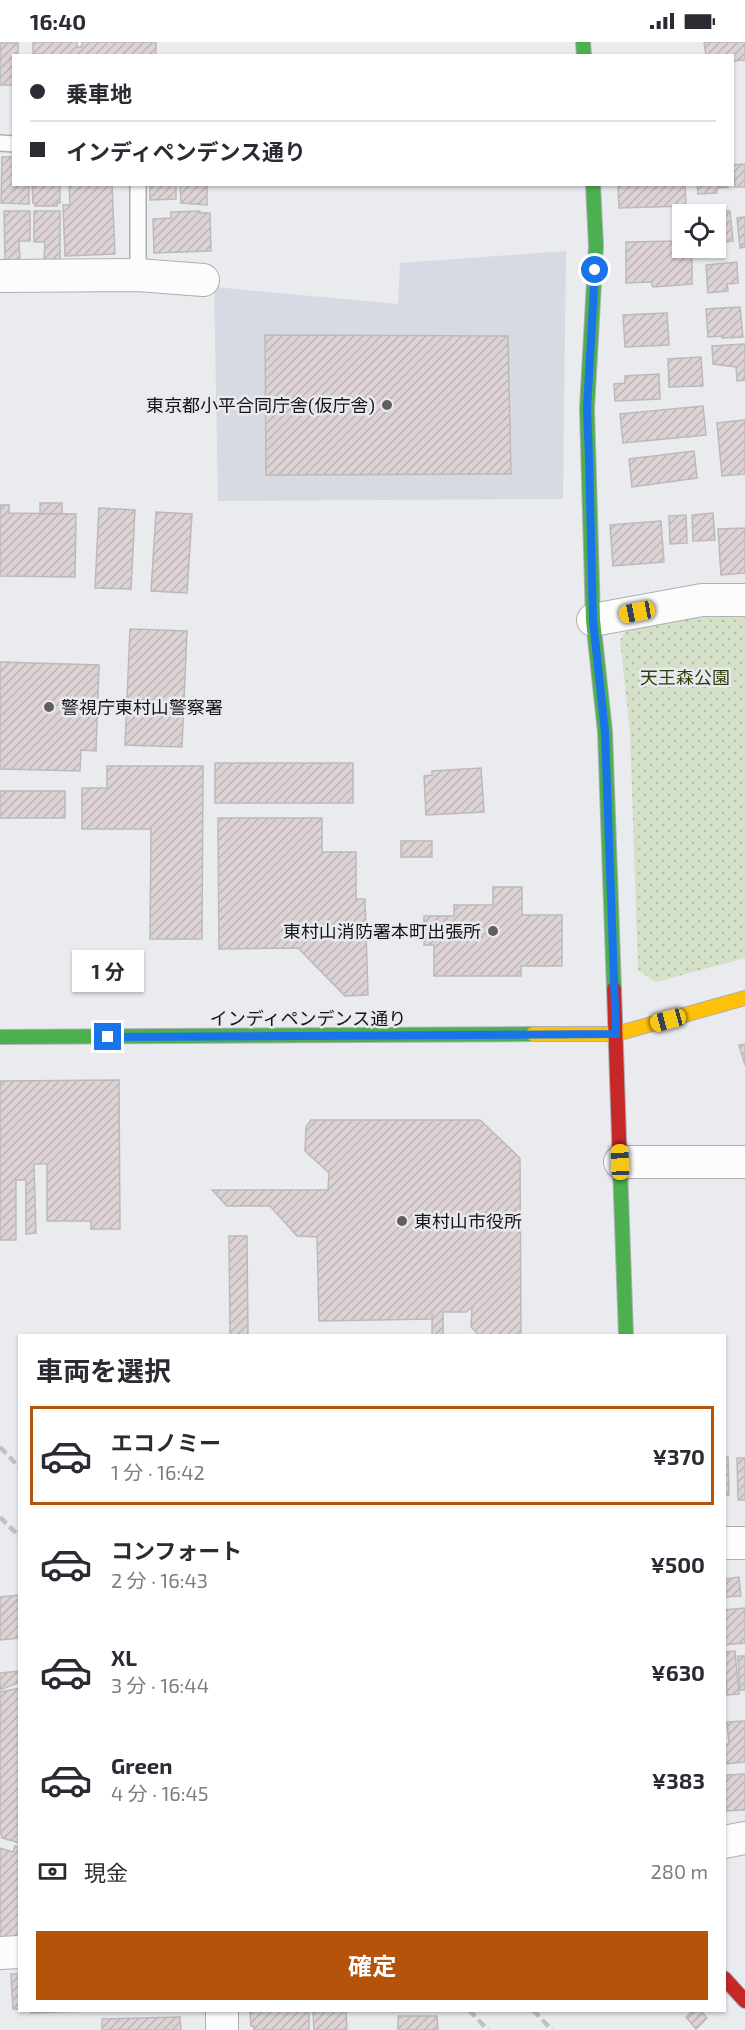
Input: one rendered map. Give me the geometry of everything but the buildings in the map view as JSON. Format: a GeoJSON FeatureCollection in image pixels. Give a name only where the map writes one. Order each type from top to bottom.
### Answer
{"type":"FeatureCollection","features":[{"type":"Feature","properties":{"kind":"street"},"geometry":{"type":"LineString","coordinates":[[593,186],[596,246],[587,409],[593,620],[605,732],[626,1334]]}},
{"type":"Feature","properties":{"kind":"street"},"geometry":{"type":"LineString","coordinates":[[0,276],[138,275],[203,280]]}},
{"type":"Feature","properties":{"kind":"street"},"geometry":{"type":"LineString","coordinates":[[593,620],[702,600],[745,600]]}},
{"type":"Feature","properties":{"kind":"street","name":"インディペンデンス通り"},"geometry":{"type":"LineString","coordinates":[[0,1037],[616,1034],[745,998]]}},
{"type":"Feature","properties":{"kind":"street"},"geometry":{"type":"LineString","coordinates":[[620,1162],[745,1162]]}},
{"type":"Feature","properties":{"kind":"street"},"geometry":{"type":"LineString","coordinates":[[726,1543],[745,1544]]}},
{"type":"Feature","properties":{"kind":"street"},"geometry":{"type":"LineString","coordinates":[[726,1842],[745,1838]]}},
{"type":"Feature","properties":{"kind":"street"},"geometry":{"type":"LineString","coordinates":[[0,1953],[18,1952]]}},
{"type":"Feature","properties":{"kind":"street"},"geometry":{"type":"LineString","coordinates":[[726,1980],[745,2001]]}},
{"type":"Feature","properties":{"kind":"street"},"geometry":{"type":"LineString","coordinates":[[222,2012],[222,2030]]}},
{"type":"Feature","properties":{"kind":"lane"},"geometry":{"type":"LineString","coordinates":[[138,186],[138,275]]}},
{"type":"Feature","properties":{"kind":"shaded area"},"geometry":{"type":"Polygon","coordinates":[[[566,251],[563,499],[218,501],[214,287],[398,304],[400,263],[566,251]]]}},
{"type":"Feature","properties":{"kind":"green space","name":"天王森公園"},"geometry":{"type":"Polygon","coordinates":[[[745,613],[745,958],[656,982],[638,970],[630,732],[620,640],[628,628],[685,614],[745,613]]]}},
{"type":"Feature","properties":{"kind":"railway"},"geometry":{"type":"LineString","coordinates":[[0,1447],[18,1466]]}},
{"type":"Feature","properties":{"kind":"railway"},"geometry":{"type":"LineString","coordinates":[[0,1517],[18,1535]]}},
{"type":"Feature","properties":{"kind":"railway"},"geometry":{"type":"LineString","coordinates":[[471,2012],[488,2030]]}},
{"type":"Feature","properties":{"kind":"railway"},"geometry":{"type":"LineString","coordinates":[[535,2012],[552,2030]]}},
{"type":"Feature","properties":{"kind":"traffic: fast"},"geometry":{"type":"LineString","coordinates":[[583,42],[584,54]]}},
{"type":"Feature","properties":{"kind":"traffic: fast"},"geometry":{"type":"LineString","coordinates":[[593,186],[596,246],[587,409],[593,620],[605,732],[614,989]]}},
{"type":"Feature","properties":{"kind":"traffic: fast"},"geometry":{"type":"LineString","coordinates":[[0,1037],[533,1034]]}},
{"type":"Feature","properties":{"kind":"traffic: fast"},"geometry":{"type":"LineString","coordinates":[[620,1167],[626,1334]]}},
{"type":"Feature","properties":{"kind":"traffic: slow"},"geometry":{"type":"LineString","coordinates":[[533,1034],[616,1034],[745,998]]}},
{"type":"Feature","properties":{"kind":"traffic: jam"},"geometry":{"type":"LineString","coordinates":[[614,989],[620,1167]]}},
{"type":"Feature","properties":{"kind":"traffic: jam"},"geometry":{"type":"LineString","coordinates":[[726,1980],[745,2001]]}},
{"type":"Feature","properties":{"kind":"place","name":"東京都小平合同庁舎(仮庁舎)"},"geometry":{"type":"Point","coordinates":[387,405]}},
{"type":"Feature","properties":{"kind":"place","name":"警視庁東村山警察署"},"geometry":{"type":"Point","coordinates":[49,707]}},
{"type":"Feature","properties":{"kind":"place","name":"東村山消防署本町出張所"},"geometry":{"type":"Point","coordinates":[493,931]}},
{"type":"Feature","properties":{"kind":"place","name":"東村山市役所"},"geometry":{"type":"Point","coordinates":[402,1221]}},
{"type":"Feature","properties":{"kind":"route"},"geometry":{"type":"LineString","coordinates":[[108,1037],[616,1034],[605,732],[593,620],[587,409],[595,270]]}}]}
